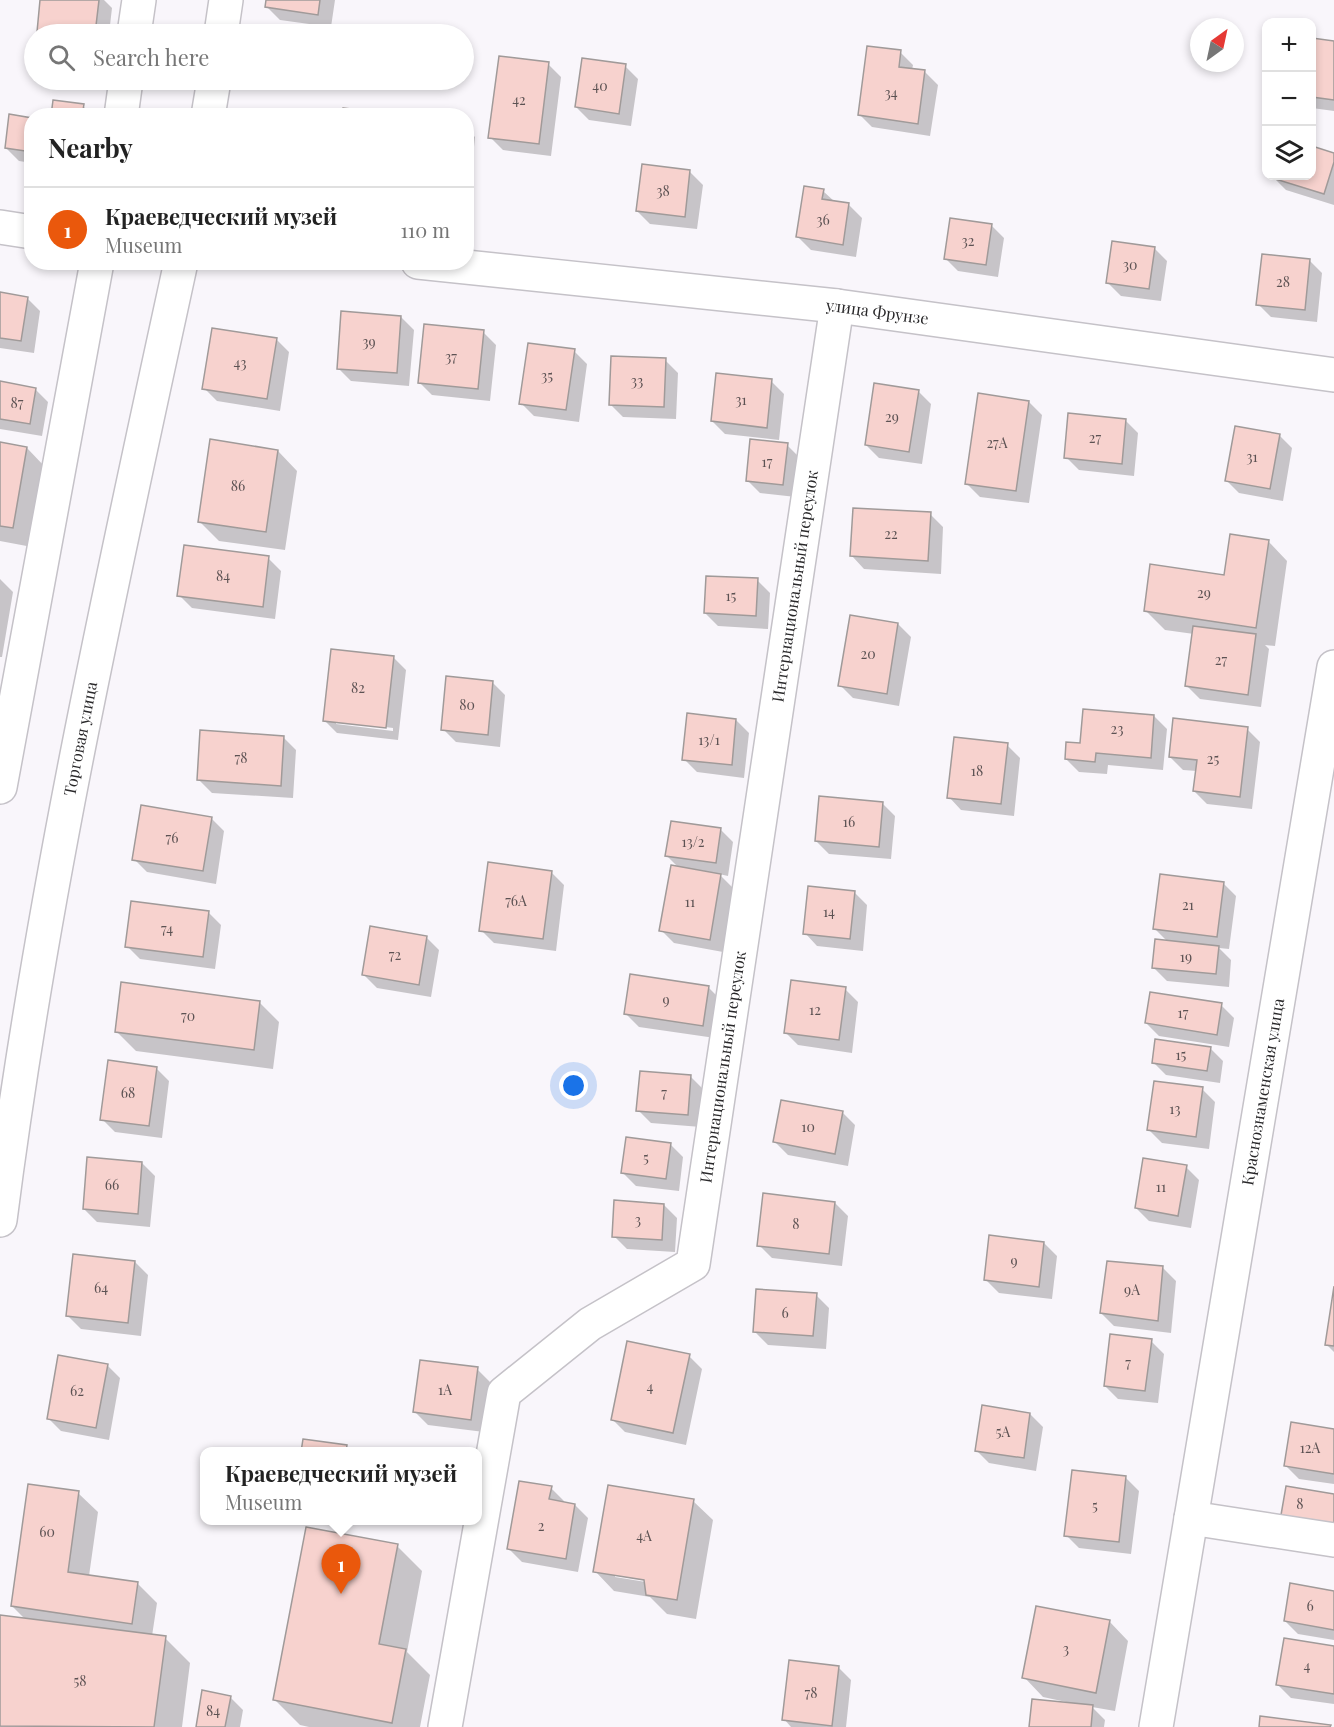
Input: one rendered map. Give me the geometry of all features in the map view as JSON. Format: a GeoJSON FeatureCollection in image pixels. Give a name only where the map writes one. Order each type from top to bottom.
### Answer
{"type":"FeatureCollection","features":[{"type":"Feature","properties":{"kind":"street"},"geometry":{"type":"LineString","coordinates":[[135,24],[139,0]]}},
{"type":"Feature","properties":{"kind":"street"},"geometry":{"type":"LineString","coordinates":[[222,24],[226,0]]}},
{"type":"Feature","properties":{"kind":"street"},"geometry":{"type":"LineString","coordinates":[[122,108],[125,90]]}},
{"type":"Feature","properties":{"kind":"street"},"geometry":{"type":"LineString","coordinates":[[209,108],[212,90]]}},
{"type":"Feature","properties":{"kind":"street"},"geometry":{"type":"LineString","coordinates":[[0,227],[24,231]]}},
{"type":"Feature","properties":{"kind":"street","name":"улица Фрунзе"},"geometry":{"type":"LineString","coordinates":[[474,268],[837,306],[1334,375]]}},
{"type":"Feature","properties":{"kind":"street"},"geometry":{"type":"LineString","coordinates":[[0,787],[96,270]]}},
{"type":"Feature","properties":{"kind":"street","name":"Торговая улица"},"geometry":{"type":"LineString","coordinates":[[0,1220],[16,1097],[87,696],[179,270]]}},
{"type":"Feature","properties":{"kind":"street","name":"Интернациональный переулок"},"geometry":{"type":"LineString","coordinates":[[482,1518],[504,1393],[590,1324],[693,1264],[837,306]]}},
{"type":"Feature","properties":{"kind":"street","name":"Краснознаменская улица"},"geometry":{"type":"LineString","coordinates":[[1156,1727],[1334,667]]}},
{"type":"Feature","properties":{"kind":"street"},"geometry":{"type":"LineString","coordinates":[[1191,1518],[1334,1540]]}},
{"type":"Feature","properties":{"kind":"street","name":"Интернациональный переулок"},"geometry":{"type":"LineString","coordinates":[[445,1727],[481,1525]]}},
{"type":"Feature","properties":{"kind":"building"},"geometry":{"type":"Polygon","coordinates":[[[40,0],[99,0],[96,24],[38,24],[40,0]]]}},
{"type":"Feature","properties":{"kind":"building"},"geometry":{"type":"Polygon","coordinates":[[[266,0],[320,0],[318,15],[265,7],[266,0]]]}},
{"type":"Feature","properties":{"kind":"building"},"geometry":{"type":"Polygon","coordinates":[[[1316,39],[1334,41],[1334,100],[1316,98],[1316,39]]]}},
{"type":"Feature","properties":{"kind":"building"},"geometry":{"type":"Polygon","coordinates":[[[867,46],[901,50],[899,67],[925,70],[918,124],[858,115],[867,46]]]}},
{"type":"Feature","properties":{"kind":"building"},"geometry":{"type":"Polygon","coordinates":[[[499,56],[549,62],[539,144],[488,138],[499,56]]]}},
{"type":"Feature","properties":{"kind":"building"},"geometry":{"type":"Polygon","coordinates":[[[582,58],[626,64],[619,114],[575,107],[582,58]]]}},
{"type":"Feature","properties":{"kind":"building"},"geometry":{"type":"Polygon","coordinates":[[[53,100],[84,104],[83,108],[52,108],[53,100]]]}},
{"type":"Feature","properties":{"kind":"building"},"geometry":{"type":"Polygon","coordinates":[[[9,114],[24,117],[24,151],[5,148],[9,114]]]}},
{"type":"Feature","properties":{"kind":"building"},"geometry":{"type":"Polygon","coordinates":[[[1316,147],[1334,153],[1334,162],[1324,194],[1278,180],[1316,180],[1316,147]]]}},
{"type":"Feature","properties":{"kind":"building"},"geometry":{"type":"Polygon","coordinates":[[[642,164],[690,170],[685,217],[636,211],[642,164]]]}},
{"type":"Feature","properties":{"kind":"building"},"geometry":{"type":"Polygon","coordinates":[[[804,186],[824,189],[822,199],[849,203],[843,245],[796,237],[804,186]]]}},
{"type":"Feature","properties":{"kind":"building"},"geometry":{"type":"Polygon","coordinates":[[[950,218],[992,224],[986,265],[944,259],[950,218]]]}},
{"type":"Feature","properties":{"kind":"building"},"geometry":{"type":"Polygon","coordinates":[[[1112,241],[1155,247],[1149,289],[1106,283],[1112,241]]]}},
{"type":"Feature","properties":{"kind":"building"},"geometry":{"type":"Polygon","coordinates":[[[1262,254],[1310,259],[1305,310],[1256,305],[1262,254]]]}},
{"type":"Feature","properties":{"kind":"building"},"geometry":{"type":"Polygon","coordinates":[[[0,292],[28,297],[21,341],[0,338],[0,292]]]}},
{"type":"Feature","properties":{"kind":"building"},"geometry":{"type":"Polygon","coordinates":[[[341,311],[401,316],[397,373],[337,369],[341,311]]]}},
{"type":"Feature","properties":{"kind":"building"},"geometry":{"type":"Polygon","coordinates":[[[424,324],[484,330],[478,389],[418,383],[424,324]]]}},
{"type":"Feature","properties":{"kind":"building"},"geometry":{"type":"Polygon","coordinates":[[[212,328],[277,338],[267,399],[202,389],[212,328]]]}},
{"type":"Feature","properties":{"kind":"building"},"geometry":{"type":"Polygon","coordinates":[[[528,343],[575,349],[566,410],[519,404],[528,343]]]}},
{"type":"Feature","properties":{"kind":"building"},"geometry":{"type":"Polygon","coordinates":[[[611,356],[666,358],[664,407],[609,405],[611,356]]]}},
{"type":"Feature","properties":{"kind":"building"},"geometry":{"type":"Polygon","coordinates":[[[716,373],[772,379],[767,428],[711,421],[716,373]]]}},
{"type":"Feature","properties":{"kind":"building"},"geometry":{"type":"Polygon","coordinates":[[[0,381],[36,388],[30,424],[0,419],[0,381]]]}},
{"type":"Feature","properties":{"kind":"building"},"geometry":{"type":"Polygon","coordinates":[[[874,383],[919,390],[909,452],[865,445],[874,383]]]}},
{"type":"Feature","properties":{"kind":"building"},"geometry":{"type":"Polygon","coordinates":[[[978,393],[1029,401],[1016,491],[965,484],[978,393]]]}},
{"type":"Feature","properties":{"kind":"building"},"geometry":{"type":"Polygon","coordinates":[[[1068,413],[1126,419],[1122,464],[1064,458],[1068,413]]]}},
{"type":"Feature","properties":{"kind":"building"},"geometry":{"type":"Polygon","coordinates":[[[1235,426],[1280,434],[1270,489],[1225,481],[1235,426]]]}},
{"type":"Feature","properties":{"kind":"building"},"geometry":{"type":"Polygon","coordinates":[[[210,439],[278,450],[266,532],[198,522],[210,439]]]}},
{"type":"Feature","properties":{"kind":"building"},"geometry":{"type":"Polygon","coordinates":[[[750,439],[788,443],[783,485],[746,481],[750,439]]]}},
{"type":"Feature","properties":{"kind":"building"},"geometry":{"type":"Polygon","coordinates":[[[0,442],[27,447],[13,528],[0,526],[0,442]]]}},
{"type":"Feature","properties":{"kind":"building"},"geometry":{"type":"Polygon","coordinates":[[[853,508],[931,512],[928,561],[850,556],[853,508]]]}},
{"type":"Feature","properties":{"kind":"building"},"geometry":{"type":"Polygon","coordinates":[[[1230,534],[1269,540],[1256,628],[1144,611],[1150,564],[1224,575],[1230,534]]]}},
{"type":"Feature","properties":{"kind":"building"},"geometry":{"type":"Polygon","coordinates":[[[184,545],[269,556],[263,607],[177,596],[184,545]]]}},
{"type":"Feature","properties":{"kind":"building"},"geometry":{"type":"Polygon","coordinates":[[[706,576],[758,578],[756,616],[704,613],[706,576]]]}},
{"type":"Feature","properties":{"kind":"building"},"geometry":{"type":"Polygon","coordinates":[[[850,615],[898,623],[887,694],[838,686],[850,615]]]}},
{"type":"Feature","properties":{"kind":"building"},"geometry":{"type":"Polygon","coordinates":[[[1193,626],[1256,634],[1248,695],[1185,686],[1193,626]]]}},
{"type":"Feature","properties":{"kind":"building"},"geometry":{"type":"Polygon","coordinates":[[[331,649],[394,656],[386,728],[323,721],[331,649]]]}},
{"type":"Feature","properties":{"kind":"building"},"geometry":{"type":"Polygon","coordinates":[[[446,676],[493,681],[488,735],[441,730],[446,676]]]}},
{"type":"Feature","properties":{"kind":"building"},"geometry":{"type":"Polygon","coordinates":[[[1083,709],[1154,715],[1151,758],[1096,753],[1095,762],[1065,759],[1066,742],[1080,743],[1083,709]]]}},
{"type":"Feature","properties":{"kind":"building"},"geometry":{"type":"Polygon","coordinates":[[[687,713],[736,719],[732,765],[682,760],[687,713]]]}},
{"type":"Feature","properties":{"kind":"building"},"geometry":{"type":"Polygon","coordinates":[[[1173,718],[1248,727],[1240,797],[1193,791],[1197,760],[1169,757],[1173,718]]]}},
{"type":"Feature","properties":{"kind":"building"},"geometry":{"type":"Polygon","coordinates":[[[200,730],[284,736],[281,786],[197,780],[200,730]]]}},
{"type":"Feature","properties":{"kind":"building"},"geometry":{"type":"Polygon","coordinates":[[[954,737],[1008,743],[1001,804],[947,798],[954,737]]]}},
{"type":"Feature","properties":{"kind":"building"},"geometry":{"type":"Polygon","coordinates":[[[819,796],[883,802],[879,847],[815,841],[819,796]]]}},
{"type":"Feature","properties":{"kind":"building"},"geometry":{"type":"Polygon","coordinates":[[[141,805],[212,817],[203,871],[132,860],[141,805]]]}},
{"type":"Feature","properties":{"kind":"building"},"geometry":{"type":"Polygon","coordinates":[[[671,821],[721,828],[716,863],[665,856],[671,821]]]}},
{"type":"Feature","properties":{"kind":"building"},"geometry":{"type":"Polygon","coordinates":[[[488,862],[552,871],[543,939],[479,931],[488,862]]]}},
{"type":"Feature","properties":{"kind":"building"},"geometry":{"type":"Polygon","coordinates":[[[671,865],[721,874],[710,940],[659,931],[671,865]]]}},
{"type":"Feature","properties":{"kind":"building"},"geometry":{"type":"Polygon","coordinates":[[[1160,874],[1224,882],[1217,937],[1153,929],[1160,874]]]}},
{"type":"Feature","properties":{"kind":"building"},"geometry":{"type":"Polygon","coordinates":[[[808,886],[855,891],[850,939],[803,934],[808,886]]]}},
{"type":"Feature","properties":{"kind":"building"},"geometry":{"type":"Polygon","coordinates":[[[131,901],[209,911],[203,957],[125,947],[131,901]]]}},
{"type":"Feature","properties":{"kind":"building"},"geometry":{"type":"Polygon","coordinates":[[[370,926],[427,936],[419,985],[362,975],[370,926]]]}},
{"type":"Feature","properties":{"kind":"building"},"geometry":{"type":"Polygon","coordinates":[[[1155,939],[1219,946],[1216,974],[1152,968],[1155,939]]]}},
{"type":"Feature","properties":{"kind":"building"},"geometry":{"type":"Polygon","coordinates":[[[630,974],[709,986],[703,1026],[624,1014],[630,974]]]}},
{"type":"Feature","properties":{"kind":"building"},"geometry":{"type":"Polygon","coordinates":[[[791,980],[846,987],[839,1040],[784,1033],[791,980]]]}},
{"type":"Feature","properties":{"kind":"building"},"geometry":{"type":"Polygon","coordinates":[[[121,982],[260,1001],[254,1050],[115,1032],[121,982]]]}},
{"type":"Feature","properties":{"kind":"building"},"geometry":{"type":"Polygon","coordinates":[[[1150,992],[1222,1003],[1217,1035],[1145,1023],[1150,992]]]}},
{"type":"Feature","properties":{"kind":"building"},"geometry":{"type":"Polygon","coordinates":[[[1155,1039],[1211,1047],[1207,1071],[1152,1063],[1155,1039]]]}},
{"type":"Feature","properties":{"kind":"building"},"geometry":{"type":"Polygon","coordinates":[[[108,1060],[157,1067],[149,1126],[100,1120],[108,1060]]]}},
{"type":"Feature","properties":{"kind":"building"},"geometry":{"type":"Polygon","coordinates":[[[640,1071],[691,1075],[688,1115],[636,1111],[640,1071]]]}},
{"type":"Feature","properties":{"kind":"building"},"geometry":{"type":"Polygon","coordinates":[[[1154,1081],[1203,1087],[1196,1137],[1147,1130],[1154,1081]]]}},
{"type":"Feature","properties":{"kind":"building"},"geometry":{"type":"Polygon","coordinates":[[[781,1100],[843,1111],[835,1154],[773,1142],[781,1100]]]}},
{"type":"Feature","properties":{"kind":"building"},"geometry":{"type":"Polygon","coordinates":[[[626,1137],[671,1143],[666,1179],[621,1173],[626,1137]]]}},
{"type":"Feature","properties":{"kind":"building"},"geometry":{"type":"Polygon","coordinates":[[[87,1157],[142,1162],[138,1214],[83,1209],[87,1157]]]}},
{"type":"Feature","properties":{"kind":"building"},"geometry":{"type":"Polygon","coordinates":[[[1143,1158],[1187,1165],[1178,1216],[1135,1208],[1143,1158]]]}},
{"type":"Feature","properties":{"kind":"building"},"geometry":{"type":"Polygon","coordinates":[[[763,1193],[835,1202],[829,1254],[757,1246],[763,1193]]]}},
{"type":"Feature","properties":{"kind":"building"},"geometry":{"type":"Polygon","coordinates":[[[614,1200],[664,1204],[662,1240],[612,1237],[614,1200]]]}},
{"type":"Feature","properties":{"kind":"building"},"geometry":{"type":"Polygon","coordinates":[[[989,1235],[1044,1242],[1039,1287],[984,1280],[989,1235]]]}},
{"type":"Feature","properties":{"kind":"building"},"geometry":{"type":"Polygon","coordinates":[[[73,1254],[135,1261],[128,1323],[66,1316],[73,1254]]]}},
{"type":"Feature","properties":{"kind":"building"},"geometry":{"type":"Polygon","coordinates":[[[1107,1261],[1163,1266],[1158,1321],[1100,1313],[1107,1261]]]}},
{"type":"Feature","properties":{"kind":"building"},"geometry":{"type":"Polygon","coordinates":[[[1334,1286],[1334,1346],[1325,1345],[1334,1286]]]}},
{"type":"Feature","properties":{"kind":"building"},"geometry":{"type":"Polygon","coordinates":[[[756,1289],[817,1293],[813,1336],[753,1332],[756,1289]]]}},
{"type":"Feature","properties":{"kind":"building"},"geometry":{"type":"Polygon","coordinates":[[[1110,1334],[1152,1339],[1145,1391],[1104,1386],[1110,1334]]]}},
{"type":"Feature","properties":{"kind":"building"},"geometry":{"type":"Polygon","coordinates":[[[627,1341],[690,1354],[673,1433],[611,1420],[627,1341]]]}},
{"type":"Feature","properties":{"kind":"building"},"geometry":{"type":"Polygon","coordinates":[[[58,1355],[108,1364],[96,1428],[47,1419],[58,1355]]]}},
{"type":"Feature","properties":{"kind":"building"},"geometry":{"type":"Polygon","coordinates":[[[420,1360],[478,1367],[471,1420],[413,1412],[420,1360]]]}},
{"type":"Feature","properties":{"kind":"building"},"geometry":{"type":"Polygon","coordinates":[[[982,1405],[1030,1413],[1024,1458],[975,1451],[982,1405]]]}},
{"type":"Feature","properties":{"kind":"building"},"geometry":{"type":"Polygon","coordinates":[[[1291,1422],[1334,1429],[1334,1474],[1284,1466],[1291,1422]]]}},
{"type":"Feature","properties":{"kind":"building"},"geometry":{"type":"Polygon","coordinates":[[[303,1439],[347,1445],[347,1447],[302,1447],[303,1439]]]}},
{"type":"Feature","properties":{"kind":"building"},"geometry":{"type":"Polygon","coordinates":[[[1072,1470],[1126,1476],[1119,1542],[1064,1536],[1072,1470]]]}},
{"type":"Feature","properties":{"kind":"building"},"geometry":{"type":"Polygon","coordinates":[[[519,1481],[552,1486],[549,1499],[575,1504],[566,1559],[507,1549],[519,1481]]]}},
{"type":"Feature","properties":{"kind":"building"},"geometry":{"type":"Polygon","coordinates":[[[28,1484],[79,1491],[68,1572],[138,1582],[132,1624],[11,1606],[28,1484]]]}},
{"type":"Feature","properties":{"kind":"building"},"geometry":{"type":"Polygon","coordinates":[[[608,1485],[694,1499],[677,1600],[646,1595],[644,1580],[593,1572],[608,1485]]]}},
{"type":"Feature","properties":{"kind":"building"},"geometry":{"type":"Polygon","coordinates":[[[1286,1486],[1334,1494],[1334,1524],[1281,1515],[1286,1486]]]}},
{"type":"Feature","properties":{"kind":"building"},"geometry":{"type":"Polygon","coordinates":[[[306,1527],[398,1544],[379,1644],[406,1649],[392,1723],[273,1700],[306,1527]]]}},
{"type":"Feature","properties":{"kind":"building"},"geometry":{"type":"Polygon","coordinates":[[[1290,1583],[1334,1591],[1334,1630],[1284,1621],[1290,1583]]]}},
{"type":"Feature","properties":{"kind":"building"},"geometry":{"type":"Polygon","coordinates":[[[1036,1606],[1110,1620],[1096,1693],[1022,1678],[1036,1606]]]}},
{"type":"Feature","properties":{"kind":"building"},"geometry":{"type":"Polygon","coordinates":[[[0,1615],[166,1636],[154,1727],[0,1726],[0,1615]]]}},
{"type":"Feature","properties":{"kind":"building"},"geometry":{"type":"Polygon","coordinates":[[[1284,1638],[1334,1646],[1334,1694],[1276,1685],[1284,1638]]]}},
{"type":"Feature","properties":{"kind":"building"},"geometry":{"type":"Polygon","coordinates":[[[789,1660],[839,1666],[832,1726],[782,1720],[789,1660]]]}},
{"type":"Feature","properties":{"kind":"building"},"geometry":{"type":"Polygon","coordinates":[[[202,1690],[231,1696],[225,1727],[196,1727],[202,1690]]]}},
{"type":"Feature","properties":{"kind":"building"},"geometry":{"type":"Polygon","coordinates":[[[1032,1699],[1093,1705],[1091,1727],[1029,1727],[1032,1699]]]}},
{"type":"Feature","properties":{"kind":"building"},"geometry":{"type":"Polygon","coordinates":[[[1260,1716],[1331,1725],[1330,1727],[1259,1727],[1260,1716]]]}},
{"type":"Feature","properties":{"kind":"place","name":"Краеведческий музей"},"geometry":{"type":"Point","coordinates":[341,1594]}}]}
